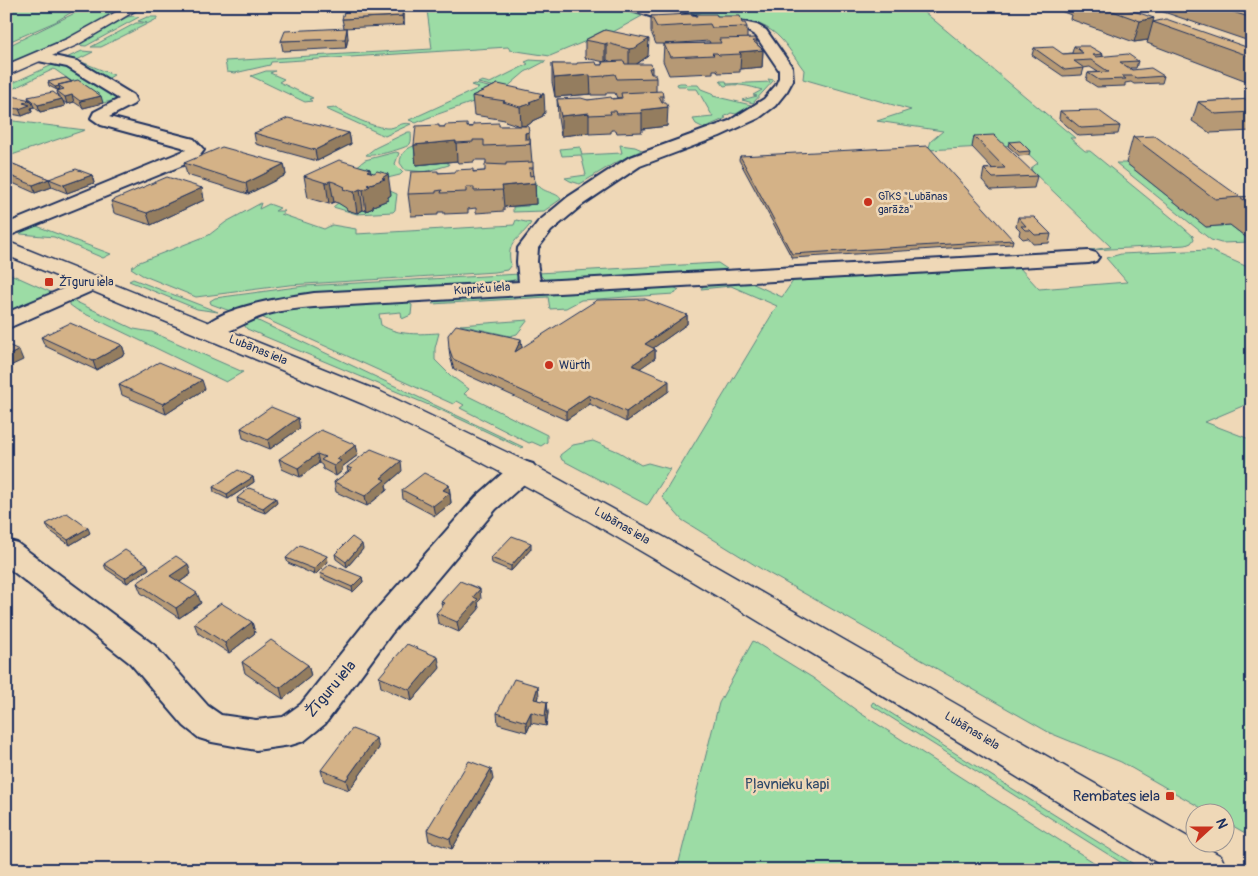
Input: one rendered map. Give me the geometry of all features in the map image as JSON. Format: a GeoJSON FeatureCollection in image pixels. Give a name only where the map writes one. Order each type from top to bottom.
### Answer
{"type":"FeatureCollection","features":[{"type":"Feature","properties":{"kind":"main road"},"geometry":{"type":"LineString","coordinates":[[6,71],[39,57],[132,8]]}},
{"type":"Feature","properties":{"kind":"main road","name":"Lubānas iela"},"geometry":{"type":"LineString","coordinates":[[6,247],[423,420],[523,470],[1206,870]]}},
{"type":"Feature","properties":{"kind":"street"},"geometry":{"type":"LineString","coordinates":[[530,286],[527,257],[532,242],[586,191],[632,163],[738,123],[764,107],[777,95],[785,82],[787,70],[764,36],[752,28],[734,24],[669,17],[632,6]]}},
{"type":"Feature","properties":{"kind":"street"},"geometry":{"type":"LineString","coordinates":[[6,231],[182,159],[192,154],[195,150],[188,144],[107,122],[99,118],[100,115],[128,101],[128,98],[72,64],[39,57]]}},
{"type":"Feature","properties":{"kind":"street","name":"Kupriču iela"},"geometry":{"type":"LineString","coordinates":[[211,331],[239,314],[287,303],[530,286],[1089,257]]}},
{"type":"Feature","properties":{"kind":"street"},"geometry":{"type":"LineString","coordinates":[[6,322],[93,282]]}},
{"type":"Feature","properties":{"kind":"street","name":"Žīguru iela"},"geometry":{"type":"LineString","coordinates":[[6,550],[142,654],[196,716],[212,728],[256,735],[291,731],[313,714],[380,626],[486,503],[523,470]]}},
{"type":"Feature","properties":{"kind":"green space"},"geometry":{"type":"Polygon","coordinates":[[[6,6],[82,6],[55,22],[6,43],[6,6]]]}},
{"type":"Feature","properties":{"kind":"green space"},"geometry":{"type":"Polygon","coordinates":[[[89,6],[125,6],[95,26],[6,68],[6,47],[89,6]]]}},
{"type":"Feature","properties":{"kind":"green space"},"geometry":{"type":"Polygon","coordinates":[[[523,6],[606,6],[642,16],[613,32],[550,56],[510,50],[508,47],[271,62],[270,65],[235,73],[227,72],[225,61],[432,49],[427,10],[523,6]]]}},
{"type":"Feature","properties":{"kind":"green space"},"geometry":{"type":"Polygon","coordinates":[[[649,6],[917,6],[1075,138],[1070,138],[1085,151],[1090,151],[1177,222],[1194,239],[1186,245],[1091,250],[1111,247],[1032,171],[1031,168],[1038,163],[1019,145],[928,150],[931,141],[943,131],[877,121],[911,110],[803,79],[804,70],[785,44],[772,31],[746,20],[663,11],[649,6]]]}},
{"type":"Feature","properties":{"kind":"green space"},"geometry":{"type":"Polygon","coordinates":[[[127,17],[139,17],[86,46],[76,45],[127,17]]]}},
{"type":"Feature","properties":{"kind":"green space"},"geometry":{"type":"Polygon","coordinates":[[[147,17],[157,17],[157,19],[101,47],[91,47],[136,23],[147,23],[138,21],[147,17]]]}},
{"type":"Feature","properties":{"kind":"green space"},"geometry":{"type":"Polygon","coordinates":[[[82,51],[93,52],[77,60],[114,75],[107,79],[66,58],[82,51]]]}},
{"type":"Feature","properties":{"kind":"green space"},"geometry":{"type":"Polygon","coordinates":[[[530,60],[546,61],[525,72],[505,89],[478,83],[482,81],[490,83],[528,64],[525,62],[530,60]]]}},
{"type":"Feature","properties":{"kind":"green space"},"geometry":{"type":"Polygon","coordinates":[[[59,62],[64,63],[120,99],[103,103],[54,69],[6,92],[6,86],[59,62]]]}},
{"type":"Feature","properties":{"kind":"green space"},"geometry":{"type":"Polygon","coordinates":[[[266,71],[275,71],[270,73],[284,79],[279,82],[313,98],[309,99],[312,101],[305,102],[251,76],[266,71]]]}},
{"type":"Feature","properties":{"kind":"green space"},"geometry":{"type":"Polygon","coordinates":[[[768,79],[774,80],[753,103],[742,100],[757,96],[753,95],[762,90],[743,85],[724,86],[720,81],[726,81],[727,84],[770,82],[768,79]]]}},
{"type":"Feature","properties":{"kind":"green space"},"geometry":{"type":"Polygon","coordinates":[[[475,84],[502,90],[416,123],[409,120],[479,88],[471,85],[475,84]]]}},
{"type":"Feature","properties":{"kind":"green space"},"geometry":{"type":"Polygon","coordinates":[[[677,84],[698,85],[701,89],[714,94],[713,96],[751,105],[736,114],[731,113],[724,117],[726,118],[704,128],[696,124],[693,119],[713,117],[697,89],[687,89],[686,86],[678,86],[677,84]]]}},
{"type":"Feature","properties":{"kind":"green space"},"geometry":{"type":"Polygon","coordinates":[[[335,108],[380,127],[390,128],[407,123],[411,124],[385,136],[326,109],[335,108]]]}},
{"type":"Feature","properties":{"kind":"green space"},"geometry":{"type":"Polygon","coordinates":[[[6,120],[85,130],[6,157],[6,120]]]}},
{"type":"Feature","properties":{"kind":"green space"},"geometry":{"type":"Polygon","coordinates":[[[411,132],[411,143],[408,146],[383,153],[366,155],[375,148],[411,132]]]}},
{"type":"Feature","properties":{"kind":"green space"},"geometry":{"type":"Polygon","coordinates":[[[417,145],[416,165],[447,162],[449,165],[425,172],[405,170],[400,163],[401,156],[408,149],[417,145]]]}},
{"type":"Feature","properties":{"kind":"green space"},"geometry":{"type":"Polygon","coordinates":[[[620,145],[642,150],[613,164],[580,184],[565,178],[586,175],[581,155],[562,156],[560,149],[580,147],[582,155],[622,153],[620,145]]]}},
{"type":"Feature","properties":{"kind":"green space"},"geometry":{"type":"Polygon","coordinates":[[[396,152],[399,153],[395,164],[403,172],[400,175],[375,181],[356,167],[365,160],[396,152]]]}},
{"type":"Feature","properties":{"kind":"green space"},"geometry":{"type":"Polygon","coordinates":[[[1116,163],[1126,163],[1206,227],[1230,225],[1247,238],[1252,238],[1252,242],[1221,243],[1211,240],[1116,163]]]}},
{"type":"Feature","properties":{"kind":"green space"},"geometry":{"type":"Polygon","coordinates":[[[534,178],[540,187],[561,199],[544,211],[513,212],[513,207],[528,206],[534,178]]]}},
{"type":"Feature","properties":{"kind":"green space"},"geometry":{"type":"Polygon","coordinates":[[[390,191],[397,194],[395,210],[393,212],[357,214],[333,207],[338,203],[349,209],[347,210],[357,213],[363,210],[366,211],[372,208],[370,207],[387,200],[385,199],[390,191]]]}},
{"type":"Feature","properties":{"kind":"green space"},"geometry":{"type":"Polygon","coordinates":[[[261,203],[259,209],[269,204],[280,208],[275,211],[285,211],[281,214],[324,229],[332,225],[356,229],[356,234],[514,225],[516,220],[531,223],[512,246],[510,251],[511,265],[507,270],[495,272],[289,285],[196,297],[142,275],[131,268],[137,263],[209,235],[226,222],[261,203]]]}},
{"type":"Feature","properties":{"kind":"green space"},"geometry":{"type":"Polygon","coordinates":[[[34,225],[111,254],[103,258],[54,237],[17,232],[34,225]]]}},
{"type":"Feature","properties":{"kind":"green space"},"geometry":{"type":"Polygon","coordinates":[[[1209,250],[1252,269],[1252,402],[1205,422],[1252,440],[1252,837],[1236,828],[1236,804],[1194,804],[1121,762],[1050,733],[763,570],[682,520],[662,497],[777,306],[731,286],[701,289],[705,283],[747,281],[782,297],[793,281],[1019,267],[1039,289],[1127,282],[1106,258],[1121,254],[1209,250]]]}},
{"type":"Feature","properties":{"kind":"green space"},"geometry":{"type":"Polygon","coordinates":[[[718,263],[730,271],[552,282],[545,280],[538,273],[718,263]]]}},
{"type":"Feature","properties":{"kind":"green space"},"geometry":{"type":"Polygon","coordinates":[[[6,272],[55,294],[6,316],[6,272]]]}},
{"type":"Feature","properties":{"kind":"green space"},"geometry":{"type":"Polygon","coordinates":[[[520,274],[520,278],[501,284],[275,300],[230,311],[211,304],[210,301],[215,298],[304,286],[520,274]]]}},
{"type":"Feature","properties":{"kind":"green space"},"geometry":{"type":"Polygon","coordinates":[[[133,279],[218,312],[197,309],[129,281],[133,279]]]}},
{"type":"Feature","properties":{"kind":"green space"},"geometry":{"type":"Polygon","coordinates":[[[668,284],[679,290],[674,294],[581,300],[566,308],[550,309],[548,297],[432,304],[437,299],[668,284]]]}},
{"type":"Feature","properties":{"kind":"green space"},"geometry":{"type":"Polygon","coordinates":[[[70,299],[134,329],[152,332],[243,372],[226,382],[77,310],[70,305],[70,299]]]}},
{"type":"Feature","properties":{"kind":"green space"},"geometry":{"type":"Polygon","coordinates":[[[402,299],[412,305],[411,315],[402,319],[401,312],[379,314],[381,325],[402,333],[439,333],[435,348],[435,360],[451,376],[469,389],[464,394],[547,435],[547,442],[541,446],[532,442],[529,443],[460,408],[464,405],[457,401],[453,404],[259,316],[305,304],[402,299]]]}},
{"type":"Feature","properties":{"kind":"green space"},"geometry":{"type":"Polygon","coordinates":[[[250,317],[523,447],[521,448],[443,411],[247,329],[242,322],[250,317]]]}},
{"type":"Feature","properties":{"kind":"green space"},"geometry":{"type":"Polygon","coordinates":[[[528,320],[517,334],[510,336],[460,325],[528,320]]]}},
{"type":"Feature","properties":{"kind":"green space"},"geometry":{"type":"Polygon","coordinates":[[[593,441],[619,452],[641,465],[648,463],[670,469],[647,505],[562,460],[560,455],[573,445],[593,441]]]}},
{"type":"Feature","properties":{"kind":"green space","name":"Pļavnieku kapi"},"geometry":{"type":"Polygon","coordinates":[[[753,641],[813,678],[860,713],[1106,870],[677,870],[719,703],[753,641]]]}},
{"type":"Feature","properties":{"kind":"green space"},"geometry":{"type":"Polygon","coordinates":[[[873,702],[1143,870],[1133,870],[871,705],[873,702]]]}},
{"type":"Feature","properties":{"kind":"building"},"geometry":{"type":"Polygon","coordinates":[[[1099,6],[1119,6],[1154,18],[1140,21],[1099,6]]]}},
{"type":"Feature","properties":{"kind":"building"},"geometry":{"type":"Polygon","coordinates":[[[1214,6],[1230,6],[1252,13],[1252,18],[1214,6]]]}},
{"type":"Feature","properties":{"kind":"building"},"geometry":{"type":"Polygon","coordinates":[[[403,7],[402,16],[342,19],[345,9],[403,7]]]}},
{"type":"Feature","properties":{"kind":"building"},"geometry":{"type":"Polygon","coordinates":[[[691,14],[692,16],[697,16],[696,14],[716,14],[717,16],[740,16],[742,23],[745,23],[747,27],[712,28],[710,24],[657,27],[651,16],[691,14]]]}},
{"type":"Feature","properties":{"kind":"building"},"geometry":{"type":"Polygon","coordinates":[[[1166,19],[1252,49],[1252,57],[1153,22],[1166,19]]]}},
{"type":"Feature","properties":{"kind":"building"},"geometry":{"type":"Polygon","coordinates":[[[347,28],[345,39],[281,41],[285,31],[347,28]]]}},
{"type":"Feature","properties":{"kind":"building"},"geometry":{"type":"Polygon","coordinates":[[[605,30],[649,39],[635,48],[629,49],[585,40],[605,30]]]}},
{"type":"Feature","properties":{"kind":"building"},"geometry":{"type":"Polygon","coordinates":[[[755,38],[757,41],[753,41],[763,50],[739,52],[741,54],[719,55],[712,53],[714,55],[670,57],[664,44],[721,43],[719,39],[755,38]]]}},
{"type":"Feature","properties":{"kind":"building"},"geometry":{"type":"Polygon","coordinates":[[[1074,46],[1089,46],[1103,54],[1093,55],[1096,57],[1128,54],[1138,61],[1120,62],[1132,70],[1151,68],[1164,76],[1136,78],[1133,76],[1122,76],[1126,79],[1099,80],[1088,73],[1109,72],[1091,60],[1074,61],[1084,68],[1065,70],[1034,48],[1053,47],[1063,54],[1083,53],[1074,46]]]}},
{"type":"Feature","properties":{"kind":"building"},"geometry":{"type":"Polygon","coordinates":[[[624,61],[625,64],[651,64],[652,68],[649,68],[651,74],[655,74],[656,78],[617,79],[615,74],[554,78],[552,64],[596,62],[597,65],[603,65],[602,62],[624,61]]]}},
{"type":"Feature","properties":{"kind":"building"},"geometry":{"type":"Polygon","coordinates":[[[66,78],[72,82],[55,87],[48,82],[66,78]]]}},
{"type":"Feature","properties":{"kind":"building"},"geometry":{"type":"Polygon","coordinates":[[[78,80],[101,96],[80,101],[72,95],[65,97],[57,91],[64,89],[58,85],[78,80]]]}},
{"type":"Feature","properties":{"kind":"building"},"geometry":{"type":"Polygon","coordinates":[[[498,84],[544,94],[539,96],[542,97],[529,102],[531,103],[520,107],[503,102],[505,101],[472,96],[498,84]]]}},
{"type":"Feature","properties":{"kind":"building"},"geometry":{"type":"Polygon","coordinates":[[[662,91],[663,96],[659,96],[662,102],[666,102],[668,107],[641,110],[642,113],[617,114],[616,111],[610,111],[611,114],[589,115],[589,113],[561,116],[557,99],[581,98],[588,100],[611,97],[612,99],[622,98],[621,93],[662,91]]]}},
{"type":"Feature","properties":{"kind":"building"},"geometry":{"type":"Polygon","coordinates":[[[53,92],[62,99],[38,105],[28,97],[53,92]]]}},
{"type":"Feature","properties":{"kind":"building"},"geometry":{"type":"Polygon","coordinates":[[[12,96],[31,100],[23,103],[30,105],[19,109],[6,107],[6,98],[12,96]]]}},
{"type":"Feature","properties":{"kind":"building"},"geometry":{"type":"Polygon","coordinates":[[[1252,99],[1252,112],[1216,114],[1198,102],[1252,99]]]}},
{"type":"Feature","properties":{"kind":"building"},"geometry":{"type":"Polygon","coordinates":[[[1098,110],[1120,126],[1081,128],[1060,111],[1098,110]]]}},
{"type":"Feature","properties":{"kind":"building"},"geometry":{"type":"Polygon","coordinates":[[[288,118],[349,133],[315,150],[254,133],[288,118]]]}},
{"type":"Feature","properties":{"kind":"building"},"geometry":{"type":"Polygon","coordinates":[[[499,123],[499,126],[528,126],[529,132],[525,133],[525,139],[530,139],[530,144],[484,146],[484,140],[473,140],[473,142],[456,143],[456,141],[414,145],[416,126],[439,125],[439,127],[445,127],[445,125],[467,124],[467,127],[473,127],[473,124],[499,123]]]}},
{"type":"Feature","properties":{"kind":"building"},"geometry":{"type":"Polygon","coordinates":[[[994,135],[1037,176],[993,178],[984,169],[1005,168],[974,136],[994,135]]]}},
{"type":"Feature","properties":{"kind":"building"},"geometry":{"type":"Polygon","coordinates":[[[1155,136],[1240,197],[1215,199],[1133,137],[1155,136]]]}},
{"type":"Feature","properties":{"kind":"building"},"geometry":{"type":"Polygon","coordinates":[[[1020,141],[1030,151],[1019,152],[1009,142],[1020,141]]]}},
{"type":"Feature","properties":{"kind":"building","name":"GĪKS \"Lubānas garāža\""},"geometry":{"type":"Polygon","coordinates":[[[928,146],[1013,240],[792,254],[740,156],[928,146]]]}},
{"type":"Feature","properties":{"kind":"building"},"geometry":{"type":"Polygon","coordinates":[[[222,147],[284,164],[246,183],[184,163],[222,147]]]}},
{"type":"Feature","properties":{"kind":"building"},"geometry":{"type":"Polygon","coordinates":[[[339,160],[370,169],[367,171],[374,173],[377,171],[388,174],[382,178],[385,179],[367,185],[370,186],[363,190],[360,189],[354,192],[343,189],[345,187],[334,182],[326,183],[304,176],[339,160]]]}},
{"type":"Feature","properties":{"kind":"building"},"geometry":{"type":"Polygon","coordinates":[[[6,161],[49,179],[33,185],[6,174],[6,161]]]}},
{"type":"Feature","properties":{"kind":"building"},"geometry":{"type":"Polygon","coordinates":[[[533,162],[533,168],[529,168],[530,176],[534,175],[535,183],[502,186],[503,190],[474,191],[474,187],[466,187],[466,192],[441,193],[442,190],[436,191],[436,193],[408,194],[411,172],[438,171],[438,173],[473,169],[473,172],[485,171],[485,164],[506,165],[506,163],[533,162]]]}},
{"type":"Feature","properties":{"kind":"building"},"geometry":{"type":"Polygon","coordinates":[[[76,169],[92,175],[64,185],[49,179],[76,169]]]}},
{"type":"Feature","properties":{"kind":"building"},"geometry":{"type":"Polygon","coordinates":[[[167,177],[202,188],[147,213],[111,201],[167,177]]]}},
{"type":"Feature","properties":{"kind":"building"},"geometry":{"type":"Polygon","coordinates":[[[1252,196],[1252,206],[1240,197],[1252,196]]]}},
{"type":"Feature","properties":{"kind":"building"},"geometry":{"type":"Polygon","coordinates":[[[1018,217],[1034,217],[1051,234],[1035,235],[1030,230],[1025,230],[1021,226],[1026,226],[1018,217]]]}},
{"type":"Feature","properties":{"kind":"building","name":"Würth"},"geometry":{"type":"Polygon","coordinates":[[[645,299],[687,315],[645,344],[655,349],[632,365],[669,381],[626,412],[589,395],[566,411],[453,359],[449,348],[448,335],[456,325],[521,339],[515,352],[597,300],[645,299]]]}},
{"type":"Feature","properties":{"kind":"building"},"geometry":{"type":"Polygon","coordinates":[[[70,323],[122,345],[93,361],[41,337],[70,323]]]}},
{"type":"Feature","properties":{"kind":"building"},"geometry":{"type":"Polygon","coordinates":[[[6,344],[19,350],[6,357],[6,344]]]}},
{"type":"Feature","properties":{"kind":"building"},"geometry":{"type":"Polygon","coordinates":[[[159,362],[202,380],[163,404],[119,385],[159,362]]]}},
{"type":"Feature","properties":{"kind":"building"},"geometry":{"type":"Polygon","coordinates":[[[271,407],[298,418],[268,440],[241,428],[271,407]]]}},
{"type":"Feature","properties":{"kind":"building"},"geometry":{"type":"Polygon","coordinates":[[[321,430],[356,445],[337,459],[341,461],[334,466],[321,460],[325,457],[317,454],[298,468],[279,459],[321,430]]]}},
{"type":"Feature","properties":{"kind":"building"},"geometry":{"type":"Polygon","coordinates":[[[371,449],[401,461],[381,478],[385,480],[365,496],[334,482],[352,469],[347,467],[371,449]]]}},
{"type":"Feature","properties":{"kind":"building"},"geometry":{"type":"Polygon","coordinates":[[[238,470],[253,477],[227,494],[213,487],[238,470]]]}},
{"type":"Feature","properties":{"kind":"building"},"geometry":{"type":"Polygon","coordinates":[[[424,473],[449,485],[443,490],[450,493],[433,506],[402,490],[424,473]]]}},
{"type":"Feature","properties":{"kind":"building"},"geometry":{"type":"Polygon","coordinates":[[[249,488],[276,498],[263,508],[237,498],[249,488]]]}},
{"type":"Feature","properties":{"kind":"building"},"geometry":{"type":"Polygon","coordinates":[[[67,513],[88,528],[68,540],[46,524],[67,513]]]}},
{"type":"Feature","properties":{"kind":"building"},"geometry":{"type":"Polygon","coordinates":[[[512,536],[531,543],[511,566],[491,558],[512,536]]]}},
{"type":"Feature","properties":{"kind":"building"},"geometry":{"type":"Polygon","coordinates":[[[352,537],[362,544],[346,562],[335,554],[352,537]]]}},
{"type":"Feature","properties":{"kind":"building"},"geometry":{"type":"Polygon","coordinates":[[[300,545],[327,556],[314,569],[286,558],[300,545]]]}},
{"type":"Feature","properties":{"kind":"building"},"geometry":{"type":"Polygon","coordinates":[[[125,550],[147,564],[125,578],[104,564],[125,550]]]}},
{"type":"Feature","properties":{"kind":"building"},"geometry":{"type":"Polygon","coordinates":[[[176,556],[188,564],[170,576],[197,593],[176,608],[137,583],[176,556]]]}},
{"type":"Feature","properties":{"kind":"building"},"geometry":{"type":"Polygon","coordinates":[[[330,564],[362,577],[352,587],[320,573],[330,564]]]}},
{"type":"Feature","properties":{"kind":"building"},"geometry":{"type":"Polygon","coordinates":[[[460,581],[480,589],[473,597],[478,599],[457,622],[436,613],[445,603],[441,602],[460,581]]]}},
{"type":"Feature","properties":{"kind":"building"},"geometry":{"type":"Polygon","coordinates":[[[221,603],[252,622],[225,643],[194,623],[221,603]]]}},
{"type":"Feature","properties":{"kind":"building"},"geometry":{"type":"Polygon","coordinates":[[[271,640],[308,665],[280,688],[242,662],[271,640]]]}},
{"type":"Feature","properties":{"kind":"building"},"geometry":{"type":"Polygon","coordinates":[[[407,644],[438,657],[410,690],[379,677],[407,644]]]}},
{"type":"Feature","properties":{"kind":"building"},"geometry":{"type":"Polygon","coordinates":[[[514,679],[538,686],[534,699],[547,702],[545,716],[531,712],[526,722],[497,713],[514,679]]]}},
{"type":"Feature","properties":{"kind":"building"},"geometry":{"type":"Polygon","coordinates":[[[352,729],[376,738],[346,780],[321,770],[352,729]]]}},
{"type":"Feature","properties":{"kind":"building"},"geometry":{"type":"Polygon","coordinates":[[[469,761],[491,769],[450,839],[427,830],[469,761]]]}},
{"type":"Feature","properties":{"kind":"place","name":"GĪKS \"Lubānas garāža\""},"geometry":{"type":"Point","coordinates":[868,202]}},
{"type":"Feature","properties":{"kind":"place","name":"Žīguru iela"},"geometry":{"type":"Point","coordinates":[49,282]}},
{"type":"Feature","properties":{"kind":"place","name":"Würth"},"geometry":{"type":"Point","coordinates":[549,365]}},
{"type":"Feature","properties":{"kind":"place","name":"Rembates iela"},"geometry":{"type":"Point","coordinates":[1170,796]}}]}
